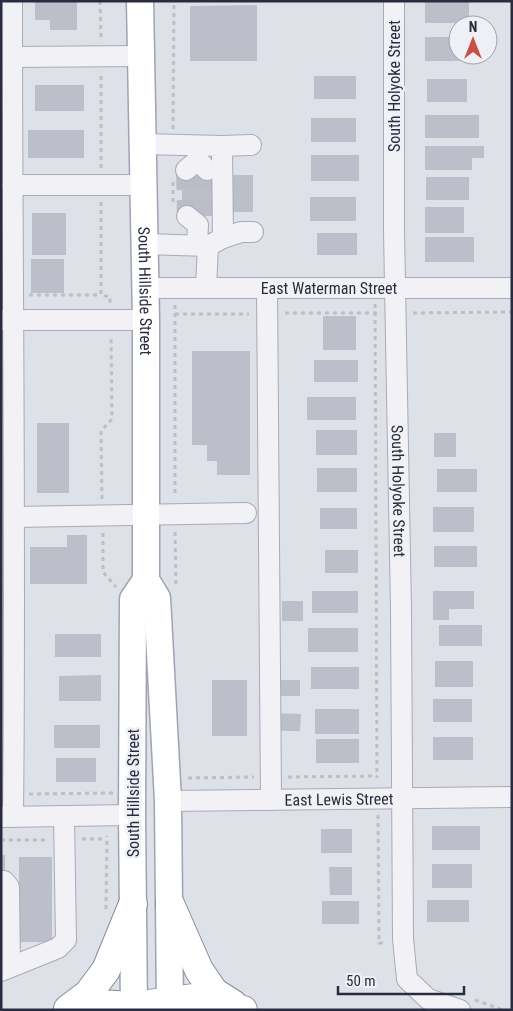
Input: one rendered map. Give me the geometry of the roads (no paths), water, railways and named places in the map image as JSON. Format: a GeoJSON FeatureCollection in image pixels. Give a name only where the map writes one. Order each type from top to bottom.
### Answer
{"type":"FeatureCollection","features":[{"type":"Feature","properties":{"kind":"highway"},"geometry":{"type":"LineString","coordinates":[[67,1010],[88,994],[106,970],[133,904]]}},
{"type":"Feature","properties":{"kind":"highway"},"geometry":{"type":"LineString","coordinates":[[170,904],[199,970],[214,992],[242,1009]]}},
{"type":"Feature","properties":{"kind":"highway"},"geometry":{"type":"LineString","coordinates":[[77,1010],[98,1004],[134,1008],[170,1006],[194,998],[242,1009]]}},
{"type":"Feature","properties":{"kind":"main road","name":"South Hillside Street"},"geometry":{"type":"LineString","coordinates":[[134,1008],[133,904],[127,804],[134,599],[146,580],[147,514],[146,320],[140,1]]}},
{"type":"Feature","properties":{"kind":"main road","name":"South Hillside Street"},"geometry":{"type":"LineString","coordinates":[[146,580],[157,598],[168,801],[170,1006]]}},
{"type":"Feature","properties":{"kind":"street"},"geometry":{"type":"LineString","coordinates":[[12,1],[12,295],[7,320],[14,518],[14,794],[7,817],[64,816],[127,804]]}},
{"type":"Feature","properties":{"kind":"street","name":"South Holyoke Street"},"geometry":{"type":"LineString","coordinates":[[394,1],[395,313],[401,609],[402,939],[407,980],[428,998],[463,1003]]}},
{"type":"Feature","properties":{"kind":"street"},"geometry":{"type":"LineString","coordinates":[[12,57],[141,56]]}},
{"type":"Feature","properties":{"kind":"street"},"geometry":{"type":"LineString","coordinates":[[143,144],[173,145],[197,161],[222,146],[251,145]]}},
{"type":"Feature","properties":{"kind":"street"},"geometry":{"type":"LineString","coordinates":[[206,288],[222,146]]}},
{"type":"Feature","properties":{"kind":"street"},"geometry":{"type":"LineString","coordinates":[[12,185],[144,185]]}},
{"type":"Feature","properties":{"kind":"street"},"geometry":{"type":"LineString","coordinates":[[192,216],[210,243]]}},
{"type":"Feature","properties":{"kind":"street"},"geometry":{"type":"LineString","coordinates":[[144,244],[210,243],[241,232],[253,232]]}},
{"type":"Feature","properties":{"kind":"street","name":"East Waterman Street"},"geometry":{"type":"LineString","coordinates":[[145,288],[512,288]]}},
{"type":"Feature","properties":{"kind":"street"},"geometry":{"type":"LineString","coordinates":[[266,288],[271,800]]}},
{"type":"Feature","properties":{"kind":"street"},"geometry":{"type":"LineString","coordinates":[[7,320],[146,320]]}},
{"type":"Feature","properties":{"kind":"street"},"geometry":{"type":"LineString","coordinates":[[14,518],[246,513]]}},
{"type":"Feature","properties":{"kind":"street","name":"East Lewis Street"},"geometry":{"type":"LineString","coordinates":[[168,801],[512,797]]}},
{"type":"Feature","properties":{"kind":"street"},"geometry":{"type":"LineString","coordinates":[[1,882],[4,882],[9,887],[6,969],[58,948],[66,940],[64,816]]}},
{"type":"Feature","properties":{"kind":"tunnel"},"geometry":{"type":"LineString","coordinates":[[186,170],[187,216]]}},
{"type":"Feature","properties":{"kind":"tunnel"},"geometry":{"type":"LineString","coordinates":[[207,170],[208,216]]}}]}
